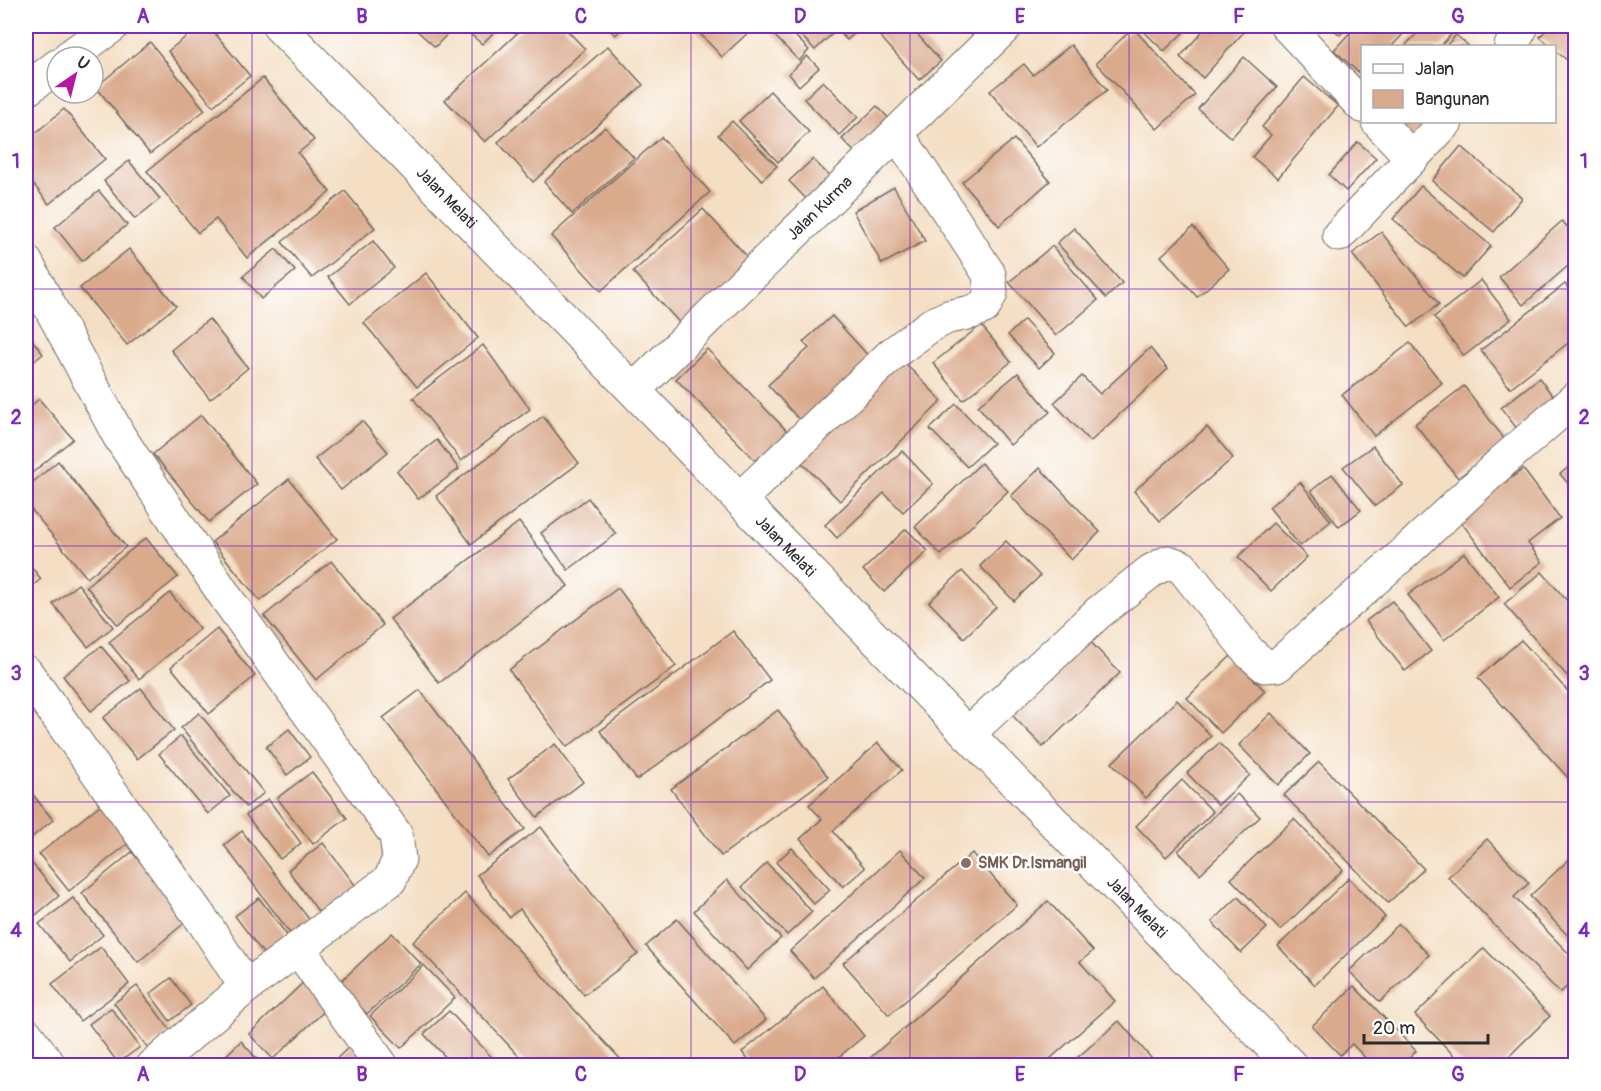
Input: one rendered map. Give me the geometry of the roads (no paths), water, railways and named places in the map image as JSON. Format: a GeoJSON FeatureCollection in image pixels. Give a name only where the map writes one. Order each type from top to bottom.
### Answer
{"type":"FeatureCollection","features":[{"type":"Feature","properties":{"kind":"street"},"geometry":{"type":"LineString","coordinates":[[86,45],[112,26]]}},
{"type":"Feature","properties":{"kind":"street","name":"Jalan Melati"},"geometry":{"type":"LineString","coordinates":[[279,26],[1291,1065]]}},
{"type":"Feature","properties":{"kind":"street","name":"Jalan Kurma"},"geometry":{"type":"LineString","coordinates":[[634,390],[1006,26]]}},
{"type":"Feature","properties":{"kind":"street"},"geometry":{"type":"LineString","coordinates":[[1287,26],[1361,105]]}},
{"type":"Feature","properties":{"kind":"street"},"geometry":{"type":"LineString","coordinates":[[1512,45],[1522,26]]}},
{"type":"Feature","properties":{"kind":"street"},"geometry":{"type":"LineString","coordinates":[[27,86],[45,74]]}},
{"type":"Feature","properties":{"kind":"street"},"geometry":{"type":"LineString","coordinates":[[1379,123],[1412,158]]}},
{"type":"Feature","properties":{"kind":"street"},"geometry":{"type":"LineString","coordinates":[[1339,235],[1445,123]]}},
{"type":"Feature","properties":{"kind":"street"},"geometry":{"type":"LineString","coordinates":[[740,499],[892,354],[931,325],[948,317],[984,307],[991,293],[989,274],[897,133]]}},
{"type":"Feature","properties":{"kind":"street"},"geometry":{"type":"LineString","coordinates":[[26,262],[119,436],[227,599],[396,836],[399,859],[390,880],[246,987],[153,1065]]}},
{"type":"Feature","properties":{"kind":"street"},"geometry":{"type":"LineString","coordinates":[[968,734],[1098,613],[1151,571],[1168,562],[1182,567],[1250,653],[1265,666],[1278,665],[1292,655],[1575,398]]}},
{"type":"Feature","properties":{"kind":"street"},"geometry":{"type":"LineString","coordinates":[[26,672],[205,924],[246,987]]}},
{"type":"Feature","properties":{"kind":"street"},"geometry":{"type":"LineString","coordinates":[[298,948],[382,1065]]}},
{"type":"Feature","properties":{"kind":"street"},"geometry":{"type":"LineString","coordinates":[[26,1034],[51,1065]]}},
{"type":"Feature","properties":{"kind":"place","name":"SMK Dr.Ismangil"},"geometry":{"type":"Point","coordinates":[966,863]}}]}
